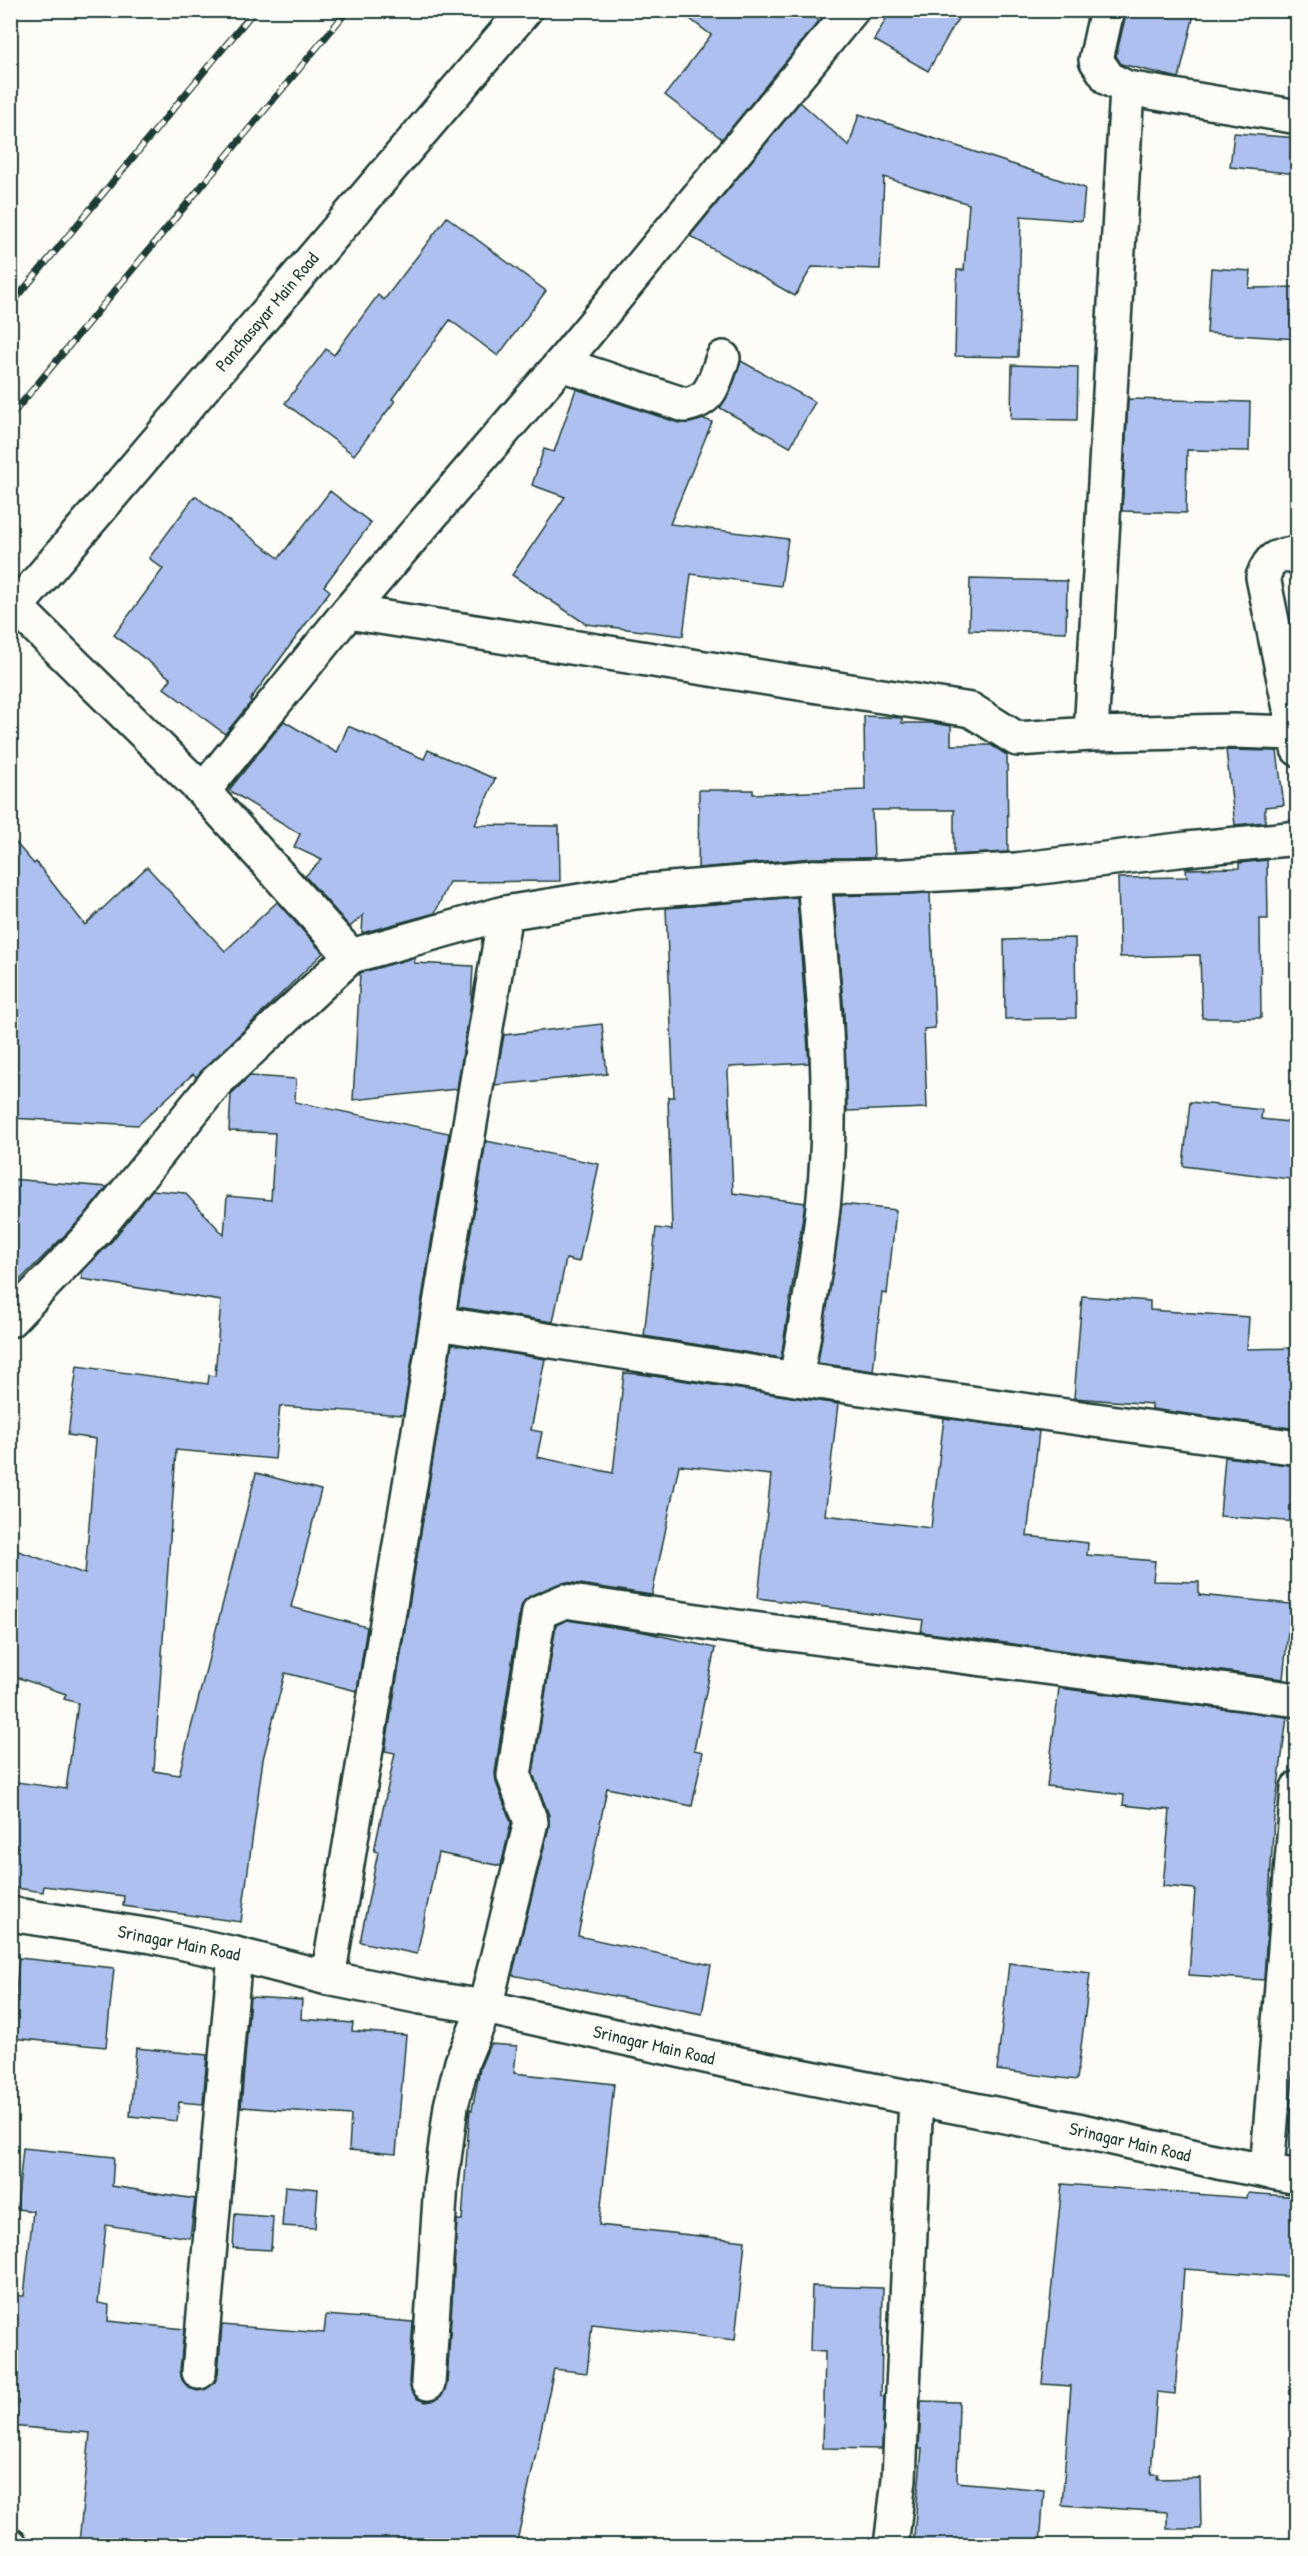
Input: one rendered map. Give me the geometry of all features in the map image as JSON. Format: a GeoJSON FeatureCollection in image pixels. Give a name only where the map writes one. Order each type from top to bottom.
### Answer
{"type":"FeatureCollection","features":[{"type":"Feature","properties":{"kind":"street","name":"Panchasayar Main Road"},"geometry":{"type":"LineString","coordinates":[[13,610],[525,10]]}},
{"type":"Feature","properties":{"kind":"street"},"geometry":{"type":"LineString","coordinates":[[203,791],[348,612],[561,364],[852,10]]}},
{"type":"Feature","properties":{"kind":"street"},"geometry":{"type":"LineString","coordinates":[[1107,10],[1096,60],[1109,79],[1127,88],[1298,117]]}},
{"type":"Feature","properties":{"kind":"street"},"geometry":{"type":"LineString","coordinates":[[1091,734],[1127,88]]}},
{"type":"Feature","properties":{"kind":"street"},"geometry":{"type":"LineString","coordinates":[[561,364],[685,405],[698,403],[709,395],[723,358]]}},
{"type":"Feature","properties":{"kind":"street"},"geometry":{"type":"LineString","coordinates":[[348,612],[971,710],[1017,739],[1091,734],[1234,732],[1296,741],[1263,577],[1268,563],[1276,557],[1298,553]]}},
{"type":"Feature","properties":{"kind":"street"},"geometry":{"type":"LineString","coordinates":[[13,610],[203,791],[351,956]]}},
{"type":"Feature","properties":{"kind":"street"},"geometry":{"type":"LineString","coordinates":[[10,1320],[97,1229],[216,1082],[351,956],[506,913],[636,892],[814,877],[903,876],[1016,870],[1298,838]]}},
{"type":"Feature","properties":{"kind":"street"},"geometry":{"type":"LineString","coordinates":[[796,1379],[816,1263],[827,1155],[829,1073],[814,877]]}},
{"type":"Feature","properties":{"kind":"street"},"geometry":{"type":"LineString","coordinates":[[328,1978],[506,913]]}},
{"type":"Feature","properties":{"kind":"street"},"geometry":{"type":"LineString","coordinates":[[437,1323],[796,1379],[1298,1448]]}},
{"type":"Feature","properties":{"kind":"street"},"geometry":{"type":"LineString","coordinates":[[428,2383],[441,2182],[451,2106],[462,2062],[485,2007],[531,1822],[514,1776],[539,1611],[565,1601],[737,1627],[1298,1700]]}},
{"type":"Feature","properties":{"kind":"street"},"geometry":{"type":"LineString","coordinates":[[1282,2174],[1298,1788]]}},
{"type":"Feature","properties":{"kind":"street","name":"Srinagar Main Road"},"geometry":{"type":"LineString","coordinates":[[10,1914],[152,1936],[236,1954],[328,1978],[485,2007],[745,2065],[1082,2131],[1282,2174]]}},
{"type":"Feature","properties":{"kind":"street"},"geometry":{"type":"LineString","coordinates":[[199,2372],[236,1954]]}},
{"type":"Feature","properties":{"kind":"street"},"geometry":{"type":"LineString","coordinates":[[891,2546],[900,2455],[916,2098]]}},
{"type":"Feature","properties":{"kind":"building"},"geometry":{"type":"Polygon","coordinates":[[[678,10],[806,10],[819,21],[722,139],[665,95],[711,35],[678,10]]]}},
{"type":"Feature","properties":{"kind":"building"},"geometry":{"type":"Polygon","coordinates":[[[891,10],[963,10],[928,71],[874,40],[891,10]]]}},
{"type":"Feature","properties":{"kind":"building"},"geometry":{"type":"Polygon","coordinates":[[[1127,10],[1195,10],[1179,78],[1121,64],[1116,56],[1127,10]]]}},
{"type":"Feature","properties":{"kind":"building"},"geometry":{"type":"Polygon","coordinates":[[[800,102],[849,146],[859,114],[1085,188],[1082,221],[1021,216],[1018,357],[955,356],[957,270],[964,270],[969,204],[884,177],[880,269],[812,267],[795,296],[690,236],[800,102]]]}},
{"type":"Feature","properties":{"kind":"building"},"geometry":{"type":"Polygon","coordinates":[[[1234,133],[1298,138],[1298,174],[1230,167],[1234,133]]]}},
{"type":"Feature","properties":{"kind":"building"},"geometry":{"type":"Polygon","coordinates":[[[447,217],[546,291],[498,356],[450,320],[392,399],[395,401],[354,455],[285,403],[326,349],[334,355],[378,295],[384,300],[447,217]]]}},
{"type":"Feature","properties":{"kind":"building"},"geometry":{"type":"Polygon","coordinates":[[[1211,268],[1251,271],[1249,288],[1298,287],[1298,339],[1207,333],[1211,268]]]}},
{"type":"Feature","properties":{"kind":"building"},"geometry":{"type":"Polygon","coordinates":[[[741,361],[815,402],[790,447],[720,408],[731,391],[741,361]]]}},
{"type":"Feature","properties":{"kind":"building"},"geometry":{"type":"Polygon","coordinates":[[[1012,365],[1078,367],[1077,420],[1011,419],[1012,365]]]}},
{"type":"Feature","properties":{"kind":"building"},"geometry":{"type":"Polygon","coordinates":[[[576,389],[679,423],[704,419],[712,422],[670,524],[788,539],[781,586],[691,574],[683,636],[586,624],[512,575],[565,497],[532,485],[544,449],[554,452],[576,389]]]}},
{"type":"Feature","properties":{"kind":"building"},"geometry":{"type":"Polygon","coordinates":[[[1128,399],[1250,402],[1249,451],[1187,450],[1186,513],[1122,511],[1128,399]]]}},
{"type":"Feature","properties":{"kind":"building"},"geometry":{"type":"Polygon","coordinates":[[[330,491],[371,523],[324,586],[330,591],[250,700],[252,701],[225,734],[164,688],[171,679],[114,635],[163,569],[149,558],[195,496],[279,558],[330,491]]]}},
{"type":"Feature","properties":{"kind":"building"},"geometry":{"type":"Polygon","coordinates":[[[970,579],[1067,581],[1066,632],[969,630],[970,579]]]}},
{"type":"Feature","properties":{"kind":"building"},"geometry":{"type":"Polygon","coordinates":[[[864,716],[902,718],[902,723],[932,723],[951,726],[951,745],[991,745],[1007,755],[1008,852],[954,855],[954,810],[872,810],[874,858],[813,858],[698,868],[699,790],[753,790],[753,794],[865,790],[864,716]]]}},
{"type":"Feature","properties":{"kind":"building"},"geometry":{"type":"Polygon","coordinates":[[[284,721],[337,753],[348,726],[424,759],[428,750],[495,779],[475,825],[559,826],[560,881],[449,882],[435,913],[362,933],[363,915],[350,927],[305,876],[322,860],[294,847],[300,834],[229,790],[284,721]]]}},
{"type":"Feature","properties":{"kind":"building"},"geometry":{"type":"Polygon","coordinates":[[[1226,750],[1277,751],[1284,805],[1265,807],[1265,822],[1235,825],[1226,750]]]}},
{"type":"Feature","properties":{"kind":"building"},"geometry":{"type":"Polygon","coordinates":[[[10,836],[34,864],[36,862],[85,925],[147,867],[225,951],[277,902],[323,953],[196,1077],[193,1074],[138,1125],[10,1118],[10,836]]]}},
{"type":"Feature","properties":{"kind":"building"},"geometry":{"type":"Polygon","coordinates":[[[1267,860],[1268,919],[1260,919],[1261,1018],[1202,1018],[1200,955],[1120,957],[1118,878],[1187,877],[1186,869],[1239,868],[1239,863],[1267,860]]]}},
{"type":"Feature","properties":{"kind":"building"},"geometry":{"type":"Polygon","coordinates":[[[930,893],[935,1028],[924,1029],[927,1108],[847,1111],[844,1014],[834,896],[930,893]]]}},
{"type":"Feature","properties":{"kind":"building"},"geometry":{"type":"Polygon","coordinates":[[[797,897],[809,1063],[729,1067],[728,1071],[733,1193],[805,1203],[781,1358],[644,1336],[656,1228],[672,1230],[668,1097],[674,1097],[666,908],[797,897]]]}},
{"type":"Feature","properties":{"kind":"building"},"geometry":{"type":"Polygon","coordinates":[[[1075,938],[1076,1018],[1005,1019],[1004,940],[1075,938]]]}},
{"type":"Feature","properties":{"kind":"building"},"geometry":{"type":"Polygon","coordinates":[[[416,957],[414,963],[473,966],[471,1003],[457,1089],[353,1100],[360,973],[416,957]]]}},
{"type":"Feature","properties":{"kind":"building"},"geometry":{"type":"Polygon","coordinates":[[[602,1024],[607,1074],[495,1085],[504,1035],[602,1024]]]}},
{"type":"Feature","properties":{"kind":"building"},"geometry":{"type":"Polygon","coordinates":[[[250,1076],[296,1079],[295,1102],[449,1133],[403,1415],[280,1406],[275,1459],[176,1450],[154,1771],[179,1775],[256,1473],[321,1490],[291,1607],[367,1627],[357,1691],[285,1673],[263,1759],[241,1922],[123,1906],[124,1896],[44,1886],[43,1892],[10,1887],[10,1781],[66,1789],[78,1703],[64,1699],[66,1694],[10,1675],[10,1548],[85,1574],[96,1439],[68,1435],[77,1366],[208,1384],[209,1375],[215,1376],[221,1301],[82,1279],[82,1272],[112,1241],[152,1190],[185,1193],[224,1235],[227,1196],[271,1200],[275,1133],[229,1131],[231,1094],[250,1076]]]}},
{"type":"Feature","properties":{"kind":"building"},"geometry":{"type":"Polygon","coordinates":[[[1190,1102],[1262,1110],[1261,1119],[1298,1123],[1298,1180],[1183,1166],[1190,1102]]]}},
{"type":"Feature","properties":{"kind":"building"},"geometry":{"type":"Polygon","coordinates":[[[486,1141],[599,1164],[579,1262],[566,1259],[553,1322],[458,1307],[486,1141]]]}},
{"type":"Feature","properties":{"kind":"building"},"geometry":{"type":"Polygon","coordinates":[[[10,1179],[107,1187],[83,1217],[10,1290],[10,1179]]]}},
{"type":"Feature","properties":{"kind":"building"},"geometry":{"type":"Polygon","coordinates":[[[842,1204],[896,1210],[887,1294],[882,1293],[873,1371],[818,1363],[842,1204]]]}},
{"type":"Feature","properties":{"kind":"building"},"geometry":{"type":"Polygon","coordinates":[[[1082,1296],[1150,1301],[1150,1310],[1249,1317],[1247,1349],[1298,1348],[1298,1429],[1152,1409],[1152,1404],[1074,1398],[1082,1296]]]}},
{"type":"Feature","properties":{"kind":"building"},"geometry":{"type":"Polygon","coordinates":[[[452,1344],[545,1359],[531,1430],[542,1432],[537,1457],[613,1473],[624,1373],[838,1404],[825,1515],[931,1528],[944,1418],[1039,1431],[1027,1536],[1088,1543],[1087,1555],[1155,1561],[1153,1581],[1199,1582],[1199,1595],[1291,1604],[1283,1679],[921,1632],[923,1620],[758,1598],[771,1475],[679,1465],[652,1595],[567,1582],[532,1595],[524,1601],[520,1609],[495,1773],[511,1823],[501,1866],[438,1853],[417,1954],[360,1942],[378,1852],[374,1851],[395,1753],[385,1751],[452,1344]]]}},
{"type":"Feature","properties":{"kind":"building"},"geometry":{"type":"Polygon","coordinates":[[[1225,1457],[1298,1466],[1298,1522],[1220,1516],[1225,1457]]]}},
{"type":"Feature","properties":{"kind":"building"},"geometry":{"type":"Polygon","coordinates":[[[567,1620],[644,1632],[715,1648],[694,1750],[703,1752],[692,1806],[607,1788],[578,1936],[711,1965],[702,2014],[512,1975],[549,1827],[549,1815],[533,1774],[556,1625],[567,1620]]]}},
{"type":"Feature","properties":{"kind":"building"},"geometry":{"type":"Polygon","coordinates":[[[1059,1688],[1287,1717],[1274,1817],[1264,1980],[1189,1975],[1195,1889],[1163,1886],[1170,1810],[1123,1805],[1124,1795],[1047,1786],[1059,1688]]]}},
{"type":"Feature","properties":{"kind":"building"},"geometry":{"type":"Polygon","coordinates":[[[19,1958],[114,1968],[106,2047],[12,2038],[19,1958]]]}},
{"type":"Feature","properties":{"kind":"building"},"geometry":{"type":"Polygon","coordinates":[[[1009,1963],[1090,1973],[1077,2080],[997,2070],[1009,1963]]]}},
{"type":"Feature","properties":{"kind":"building"},"geometry":{"type":"Polygon","coordinates":[[[250,1997],[302,2000],[301,2019],[353,2023],[352,2031],[406,2035],[396,2154],[349,2150],[351,2115],[241,2107],[250,1997]]]}},
{"type":"Feature","properties":{"kind":"building"},"geometry":{"type":"Polygon","coordinates":[[[490,2044],[517,2046],[514,2073],[614,2084],[599,2225],[745,2241],[735,2340],[592,2324],[587,2373],[554,2369],[516,2546],[106,2546],[79,2543],[90,2433],[10,2426],[16,2363],[10,2363],[10,2295],[24,2296],[33,2211],[17,2209],[23,2148],[114,2157],[112,2186],[195,2199],[190,2238],[106,2225],[98,2303],[109,2305],[108,2321],[184,2329],[180,2371],[182,2380],[189,2388],[198,2391],[206,2389],[215,2382],[218,2374],[222,2325],[324,2333],[326,2315],[413,2322],[409,2382],[411,2391],[418,2399],[426,2402],[436,2400],[443,2394],[447,2384],[457,2220],[462,2220],[470,2109],[472,2110],[480,2068],[490,2044]]]}},
{"type":"Feature","properties":{"kind":"building"},"geometry":{"type":"Polygon","coordinates":[[[136,2048],[207,2055],[203,2104],[179,2102],[177,2121],[130,2116],[136,2048]]]}},
{"type":"Feature","properties":{"kind":"building"},"geometry":{"type":"Polygon","coordinates":[[[1062,2184],[1247,2198],[1248,2193],[1298,2197],[1294,2277],[1184,2269],[1175,2394],[1157,2392],[1151,2474],[1158,2474],[1157,2479],[1200,2478],[1201,2529],[1167,2529],[1167,2512],[1062,2505],[1071,2386],[1042,2384],[1062,2184]]]}},
{"type":"Feature","properties":{"kind":"building"},"geometry":{"type":"Polygon","coordinates":[[[285,2186],[318,2189],[315,2228],[282,2226],[285,2186]]]}},
{"type":"Feature","properties":{"kind":"building"},"geometry":{"type":"Polygon","coordinates":[[[235,2214],[273,2217],[271,2250],[233,2248],[235,2214]]]}},
{"type":"Feature","properties":{"kind":"building"},"geometry":{"type":"Polygon","coordinates":[[[812,2286],[883,2288],[882,2449],[823,2448],[825,2352],[810,2351],[812,2286]]]}},
{"type":"Feature","properties":{"kind":"building"},"geometry":{"type":"Polygon","coordinates":[[[921,2401],[959,2402],[957,2482],[1044,2490],[1040,2546],[913,2546],[922,2449],[919,2449],[921,2401]]]}},
{"type":"Feature","properties":{"kind":"railway"},"geometry":{"type":"LineString","coordinates":[[10,306],[255,10]]}},
{"type":"Feature","properties":{"kind":"railway"},"geometry":{"type":"LineString","coordinates":[[10,417],[348,10]]}}]}
